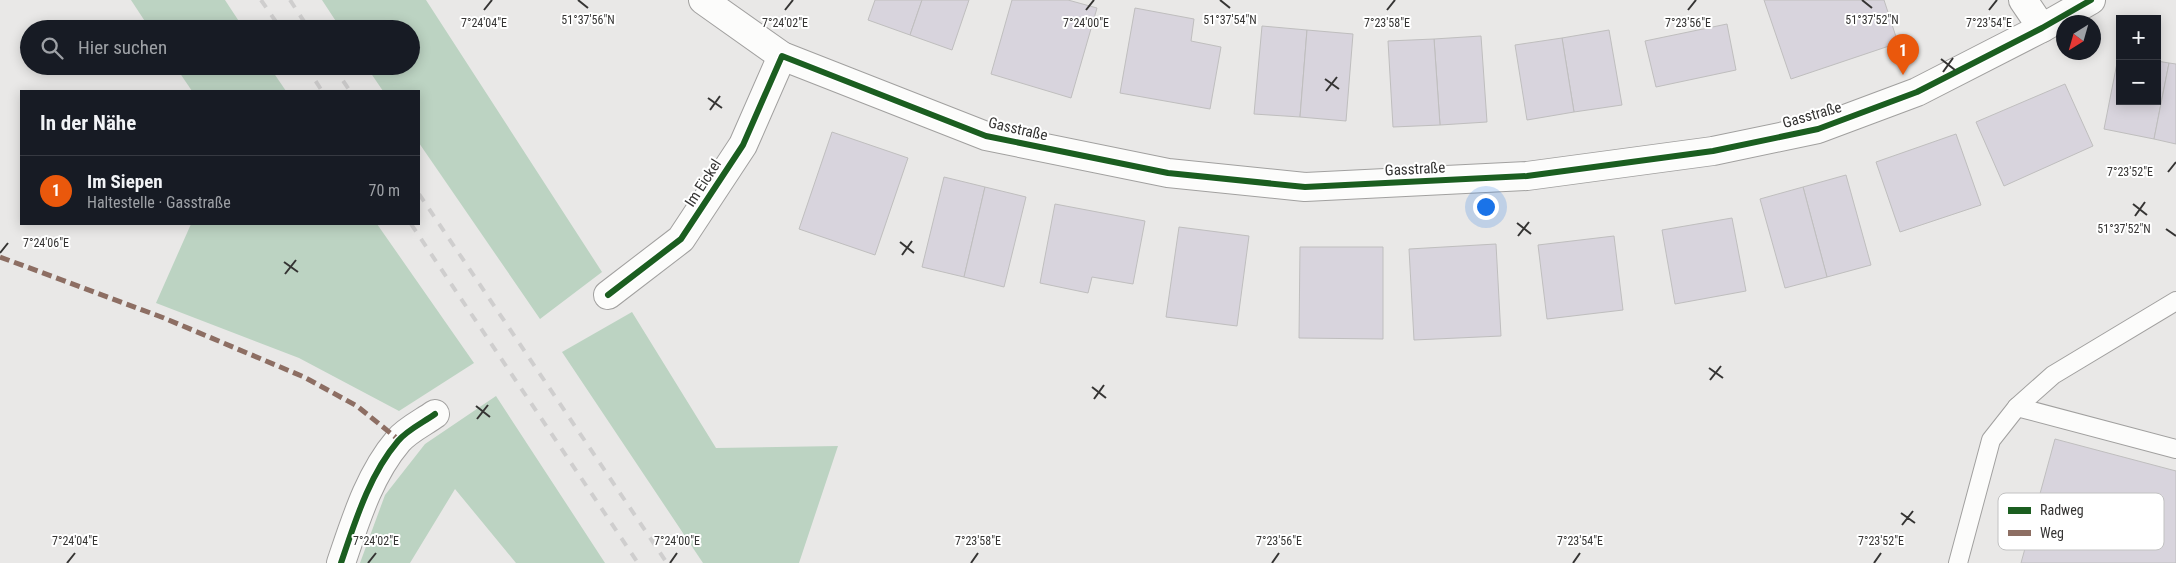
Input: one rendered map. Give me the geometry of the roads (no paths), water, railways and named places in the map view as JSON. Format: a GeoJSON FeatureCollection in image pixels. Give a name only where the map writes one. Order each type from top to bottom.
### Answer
{"type":"FeatureCollection","features":[{"type":"Feature","properties":{"kind":"street","name":"Gasstraße"},"geometry":{"type":"LineString","coordinates":[[703,0],[782,56],[986,136],[1168,173],[1306,187],[1527,176],[1713,152],[1818,129],[1917,92],[2042,28],[2091,0]]}},
{"type":"Feature","properties":{"kind":"street"},"geometry":{"type":"LineString","coordinates":[[2023,0],[2042,28]]}},
{"type":"Feature","properties":{"kind":"street","name":"Im Eickel"},"geometry":{"type":"LineString","coordinates":[[608,295],[681,239],[743,145],[782,56]]}},
{"type":"Feature","properties":{"kind":"street"},"geometry":{"type":"LineString","coordinates":[[341,563],[374,478],[399,440],[435,414]]}},
{"type":"Feature","properties":{"kind":"lane"},"geometry":{"type":"LineString","coordinates":[[1958,563],[1991,440],[2017,407],[2053,375],[2176,301]]}},
{"type":"Feature","properties":{"kind":"lane"},"geometry":{"type":"LineString","coordinates":[[2017,407],[2176,449]]}},
{"type":"Feature","properties":{"kind":"railway"},"geometry":{"type":"LineString","coordinates":[[261,0],[275,20]]}},
{"type":"Feature","properties":{"kind":"railway"},"geometry":{"type":"LineString","coordinates":[[290,0],[303,20]]}},
{"type":"Feature","properties":{"kind":"railway"},"geometry":{"type":"LineString","coordinates":[[312,75],[321,90]]}},
{"type":"Feature","properties":{"kind":"railway"},"geometry":{"type":"LineString","coordinates":[[339,75],[349,90]]}},
{"type":"Feature","properties":{"kind":"railway"},"geometry":{"type":"LineString","coordinates":[[420,195],[667,563]]}},
{"type":"Feature","properties":{"kind":"railway"},"geometry":{"type":"LineString","coordinates":[[412,225],[638,563]]}},
{"type":"Feature","properties":{"kind":"place","name":"Im Siepen"},"geometry":{"type":"Point","coordinates":[1903,75]}}]}
